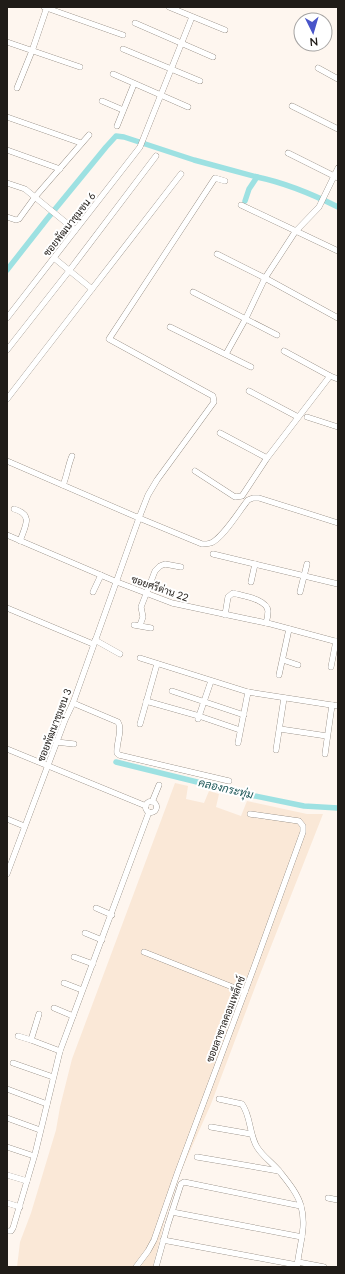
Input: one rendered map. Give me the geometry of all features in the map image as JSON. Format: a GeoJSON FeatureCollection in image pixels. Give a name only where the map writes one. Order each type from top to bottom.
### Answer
{"type":"FeatureCollection","features":[{"type":"Feature","properties":{"kind":"street"},"geometry":{"type":"LineString","coordinates":[[17,88],[32,51],[46,7],[123,35]]}},
{"type":"Feature","properties":{"kind":"street"},"geometry":{"type":"LineString","coordinates":[[169,7],[225,30]]}},
{"type":"Feature","properties":{"kind":"street","name":"ซอยพัฒนาชุมชน 6"},"geometry":{"type":"LineString","coordinates":[[7,318],[140,147],[192,17]]}},
{"type":"Feature","properties":{"kind":"street"},"geometry":{"type":"LineString","coordinates":[[135,23],[213,57]]}},
{"type":"Feature","properties":{"kind":"street"},"geometry":{"type":"LineString","coordinates":[[7,42],[80,68]]}},
{"type":"Feature","properties":{"kind":"street"},"geometry":{"type":"LineString","coordinates":[[123,49],[170,70],[200,81]]}},
{"type":"Feature","properties":{"kind":"street"},"geometry":{"type":"LineString","coordinates":[[318,68],[338,79]]}},
{"type":"Feature","properties":{"kind":"street"},"geometry":{"type":"LineString","coordinates":[[113,74],[188,107]]}},
{"type":"Feature","properties":{"kind":"street"},"geometry":{"type":"LineString","coordinates":[[116,126],[134,84]]}},
{"type":"Feature","properties":{"kind":"street"},"geometry":{"type":"LineString","coordinates":[[102,101],[123,110]]}},
{"type":"Feature","properties":{"kind":"street"},"geometry":{"type":"LineString","coordinates":[[292,106],[338,129]]}},
{"type":"Feature","properties":{"kind":"street"},"geometry":{"type":"LineString","coordinates":[[7,117],[81,143]]}},
{"type":"Feature","properties":{"kind":"street"},"geometry":{"type":"LineString","coordinates":[[7,217],[16,220],[19,218],[35,197],[89,135]]}},
{"type":"Feature","properties":{"kind":"street"},"geometry":{"type":"LineString","coordinates":[[7,150],[60,168]]}},
{"type":"Feature","properties":{"kind":"street"},"geometry":{"type":"LineString","coordinates":[[288,153],[336,177]]}},
{"type":"Feature","properties":{"kind":"street"},"geometry":{"type":"LineString","coordinates":[[7,350],[156,156]]}},
{"type":"Feature","properties":{"kind":"street"},"geometry":{"type":"LineString","coordinates":[[226,354],[246,318],[265,278],[295,232],[319,207],[336,177],[338,168]]}},
{"type":"Feature","properties":{"kind":"street"},"geometry":{"type":"LineString","coordinates":[[7,399],[182,174]]}},
{"type":"Feature","properties":{"kind":"street","name":"ซอยพัฒนาชุมชน 3"},"geometry":{"type":"LineString","coordinates":[[7,874],[56,742],[73,703],[148,495],[157,480],[214,402],[213,396],[109,339],[215,178],[225,181]]}},
{"type":"Feature","properties":{"kind":"street"},"geometry":{"type":"LineString","coordinates":[[7,183],[25,189],[75,230]]}},
{"type":"Feature","properties":{"kind":"street"},"geometry":{"type":"LineString","coordinates":[[241,205],[338,252]]}},
{"type":"Feature","properties":{"kind":"street"},"geometry":{"type":"LineString","coordinates":[[217,254],[265,278],[338,318]]}},
{"type":"Feature","properties":{"kind":"street"},"geometry":{"type":"LineString","coordinates":[[54,258],[92,289]]}},
{"type":"Feature","properties":{"kind":"street"},"geometry":{"type":"LineString","coordinates":[[193,292],[246,318],[276,335]]}},
{"type":"Feature","properties":{"kind":"street"},"geometry":{"type":"LineString","coordinates":[[170,327],[251,367]]}},
{"type":"Feature","properties":{"kind":"street"},"geometry":{"type":"LineString","coordinates":[[284,351],[338,379]]}},
{"type":"Feature","properties":{"kind":"street"},"geometry":{"type":"LineString","coordinates":[[195,471],[235,497],[238,498],[242,496],[267,458],[330,376]]}},
{"type":"Feature","properties":{"kind":"street"},"geometry":{"type":"LineString","coordinates":[[249,391],[298,417]]}},
{"type":"Feature","properties":{"kind":"street"},"geometry":{"type":"LineString","coordinates":[[307,417],[338,426]]}},
{"type":"Feature","properties":{"kind":"street"},"geometry":{"type":"LineString","coordinates":[[220,433],[267,458]]}},
{"type":"Feature","properties":{"kind":"street"},"geometry":{"type":"LineString","coordinates":[[63,485],[72,456]]}},
{"type":"Feature","properties":{"kind":"street"},"geometry":{"type":"LineString","coordinates":[[7,461],[202,544],[210,544],[215,540],[227,528],[248,500],[253,498],[258,498],[338,523]]}},
{"type":"Feature","properties":{"kind":"street"},"geometry":{"type":"LineString","coordinates":[[14,509],[26,514],[27,518],[20,541]]}},
{"type":"Feature","properties":{"kind":"street","name":"ซอยศรีด่าน 22"},"geometry":{"type":"LineString","coordinates":[[7,535],[117,582],[178,604],[266,623],[337,641]]}},
{"type":"Feature","properties":{"kind":"street"},"geometry":{"type":"LineString","coordinates":[[213,554],[338,584]]}},
{"type":"Feature","properties":{"kind":"street"},"geometry":{"type":"LineString","coordinates":[[151,628],[137,625],[142,617],[142,607],[155,571],[160,566],[165,564],[181,567]]}},
{"type":"Feature","properties":{"kind":"street"},"geometry":{"type":"LineString","coordinates":[[251,582],[255,564]]}},
{"type":"Feature","properties":{"kind":"street"},"geometry":{"type":"LineString","coordinates":[[300,592],[307,564]]}},
{"type":"Feature","properties":{"kind":"street"},"geometry":{"type":"LineString","coordinates":[[93,592],[101,575]]}},
{"type":"Feature","properties":{"kind":"street"},"geometry":{"type":"LineString","coordinates":[[225,615],[228,597],[233,593],[262,601],[268,610],[266,623]]}},
{"type":"Feature","properties":{"kind":"street"},"geometry":{"type":"LineString","coordinates":[[7,608],[94,642],[120,654]]}},
{"type":"Feature","properties":{"kind":"street"},"geometry":{"type":"LineString","coordinates":[[279,675],[289,629]]}},
{"type":"Feature","properties":{"kind":"street"},"geometry":{"type":"LineString","coordinates":[[331,667],[337,641]]}},
{"type":"Feature","properties":{"kind":"street"},"geometry":{"type":"LineString","coordinates":[[140,658],[248,692],[338,706]]}},
{"type":"Feature","properties":{"kind":"street"},"geometry":{"type":"LineString","coordinates":[[282,660],[298,665]]}},
{"type":"Feature","properties":{"kind":"street"},"geometry":{"type":"LineString","coordinates":[[140,724],[157,664]]}},
{"type":"Feature","properties":{"kind":"street"},"geometry":{"type":"LineString","coordinates":[[198,718],[211,681]]}},
{"type":"Feature","properties":{"kind":"street"},"geometry":{"type":"LineString","coordinates":[[172,691],[244,715]]}},
{"type":"Feature","properties":{"kind":"street"},"geometry":{"type":"LineString","coordinates":[[238,743],[248,692]]}},
{"type":"Feature","properties":{"kind":"street"},"geometry":{"type":"LineString","coordinates":[[276,750],[284,698]]}},
{"type":"Feature","properties":{"kind":"street"},"geometry":{"type":"LineString","coordinates":[[146,701],[240,730]]}},
{"type":"Feature","properties":{"kind":"street"},"geometry":{"type":"LineString","coordinates":[[73,703],[118,722],[120,727],[117,753],[119,755],[230,781]]}},
{"type":"Feature","properties":{"kind":"street"},"geometry":{"type":"LineString","coordinates":[[325,754],[332,705]]}},
{"type":"Feature","properties":{"kind":"street"},"geometry":{"type":"LineString","coordinates":[[280,729],[327,736]]}},
{"type":"Feature","properties":{"kind":"street"},"geometry":{"type":"LineString","coordinates":[[56,742],[74,744]]}},
{"type":"Feature","properties":{"kind":"street"},"geometry":{"type":"LineString","coordinates":[[7,749],[146,806],[146,810],[149,812]]}},
{"type":"Feature","properties":{"kind":"street"},"geometry":{"type":"LineString","coordinates":[[146,806],[149,802],[152,802],[159,785]]}},
{"type":"Feature","properties":{"kind":"street"},"geometry":{"type":"LineString","coordinates":[[149,812],[154,812],[156,809],[156,804],[152,802]]}},
{"type":"Feature","properties":{"kind":"street"},"geometry":{"type":"LineString","coordinates":[[7,1231],[11,1231],[13,1228],[20,1206],[60,1051],[82,990],[112,915],[149,812]]}},
{"type":"Feature","properties":{"kind":"street","name":"ซอยลาซาลคอมเพล็กซ์"},"geometry":{"type":"LineString","coordinates":[[136,1267],[154,1240],[179,1167],[303,832],[303,826],[299,821],[250,814]]}},
{"type":"Feature","properties":{"kind":"street"},"geometry":{"type":"LineString","coordinates":[[7,819],[24,826]]}},
{"type":"Feature","properties":{"kind":"street"},"geometry":{"type":"LineString","coordinates":[[96,908],[112,915]]}},
{"type":"Feature","properties":{"kind":"street"},"geometry":{"type":"LineString","coordinates":[[85,933],[102,940]]}},
{"type":"Feature","properties":{"kind":"street"},"geometry":{"type":"LineString","coordinates":[[144,952],[245,992]]}},
{"type":"Feature","properties":{"kind":"street"},"geometry":{"type":"LineString","coordinates":[[74,957],[93,964]]}},
{"type":"Feature","properties":{"kind":"street"},"geometry":{"type":"LineString","coordinates":[[64,983],[82,990]]}},
{"type":"Feature","properties":{"kind":"street"},"geometry":{"type":"LineString","coordinates":[[54,1008],[73,1016]]}},
{"type":"Feature","properties":{"kind":"street"},"geometry":{"type":"LineString","coordinates":[[31,1040],[39,1014]]}},
{"type":"Feature","properties":{"kind":"street"},"geometry":{"type":"LineString","coordinates":[[18,1036],[60,1051]]}},
{"type":"Feature","properties":{"kind":"street"},"geometry":{"type":"LineString","coordinates":[[13,1063],[53,1077]]}},
{"type":"Feature","properties":{"kind":"street"},"geometry":{"type":"LineString","coordinates":[[7,1090],[47,1104]]}},
{"type":"Feature","properties":{"kind":"street"},"geometry":{"type":"LineString","coordinates":[[219,1099],[242,1104],[246,1110],[251,1134],[260,1151],[280,1171],[301,1206],[303,1215],[302,1237],[297,1265]]}},
{"type":"Feature","properties":{"kind":"street"},"geometry":{"type":"LineString","coordinates":[[7,1118],[40,1130]]}},
{"type":"Feature","properties":{"kind":"street"},"geometry":{"type":"LineString","coordinates":[[211,1127],[251,1134]]}},
{"type":"Feature","properties":{"kind":"street"},"geometry":{"type":"LineString","coordinates":[[7,1147],[34,1156]]}},
{"type":"Feature","properties":{"kind":"street"},"geometry":{"type":"LineString","coordinates":[[197,1157],[280,1171]]}},
{"type":"Feature","properties":{"kind":"street"},"geometry":{"type":"LineString","coordinates":[[7,1175],[27,1181]]}},
{"type":"Feature","properties":{"kind":"street"},"geometry":{"type":"LineString","coordinates":[[156,1267],[181,1184],[184,1182],[301,1206]]}},
{"type":"Feature","properties":{"kind":"street"},"geometry":{"type":"LineString","coordinates":[[328,1198],[338,1200]]}},
{"type":"Feature","properties":{"kind":"street"},"geometry":{"type":"LineString","coordinates":[[7,1203],[20,1206]]}},
{"type":"Feature","properties":{"kind":"street"},"geometry":{"type":"LineString","coordinates":[[172,1212],[302,1237]]}},
{"type":"Feature","properties":{"kind":"street"},"geometry":{"type":"LineString","coordinates":[[163,1240],[297,1265],[324,1267]]}},
{"type":"Feature","properties":{"kind":"shaded area"},"geometry":{"type":"Polygon","coordinates":[[[175,783],[188,786],[186,799],[204,803],[209,791],[219,794],[216,807],[241,816],[247,801],[307,814],[323,814],[211,1104],[182,1169],[165,1219],[153,1267],[17,1267],[20,1242],[31,1213],[56,1130],[72,1059],[175,783]]]}},
{"type":"Feature","properties":{"kind":"waterway"},"geometry":{"type":"LineString","coordinates":[[7,270],[116,136],[124,137],[194,160],[257,177]]}},
{"type":"Feature","properties":{"kind":"waterway"},"geometry":{"type":"LineString","coordinates":[[245,201],[249,189],[257,177],[299,189],[338,207]]}},
{"type":"Feature","properties":{"kind":"waterway","name":"คลองกระทุ่ม"},"geometry":{"type":"LineString","coordinates":[[116,762],[250,795],[304,806],[338,808]]}}]}
